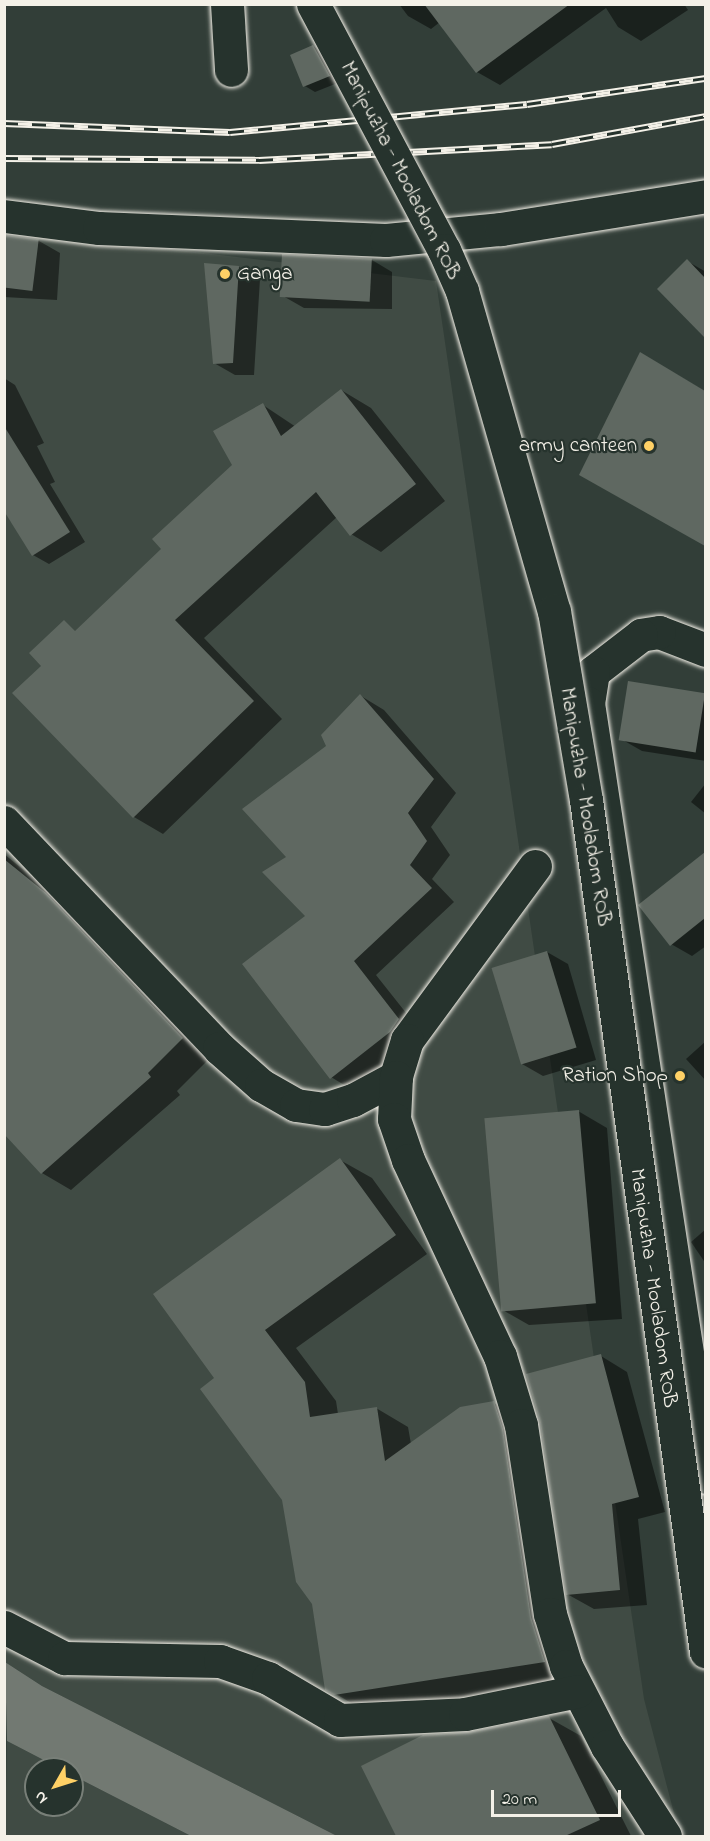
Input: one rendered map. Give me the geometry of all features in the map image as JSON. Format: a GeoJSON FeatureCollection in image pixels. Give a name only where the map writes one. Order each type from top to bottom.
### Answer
{"type":"FeatureCollection","features":[{"type":"Feature","properties":{"kind":"street"},"geometry":{"type":"LineString","coordinates":[[227,4],[231,70]]}},
{"type":"Feature","properties":{"kind":"street","name":"Manipuzha - Mooladom ROB"},"geometry":{"type":"LineString","coordinates":[[313,4],[444,250],[462,291],[554,611],[586,800],[705,1652]]}},
{"type":"Feature","properties":{"kind":"street"},"geometry":{"type":"LineString","coordinates":[[4,216],[99,228],[386,240],[501,229],[705,196]]}},
{"type":"Feature","properties":{"kind":"street"},"geometry":{"type":"LineString","coordinates":[[705,650],[659,633],[641,635],[592,672],[588,703],[705,1477]]}},
{"type":"Feature","properties":{"kind":"street"},"geometry":{"type":"LineString","coordinates":[[4,822],[219,1048],[261,1085],[296,1105],[324,1109],[353,1100],[396,1077]]}},
{"type":"Feature","properties":{"kind":"street"},"geometry":{"type":"LineString","coordinates":[[534,866],[407,1040],[396,1077],[394,1119],[408,1160],[500,1356],[521,1425],[550,1614],[566,1666],[607,1746],[665,1836]]}},
{"type":"Feature","properties":{"kind":"street"},"geometry":{"type":"LineString","coordinates":[[4,1627],[64,1658],[220,1661],[268,1678],[340,1720],[465,1714],[578,1691]]}},
{"type":"Feature","properties":{"kind":"shaded area"},"geometry":{"type":"Polygon","coordinates":[[[4,229],[436,281],[644,1699],[680,1836],[337,1836],[42,1686],[5,1662],[4,229]]]}},
{"type":"Feature","properties":{"kind":"shaded area"},"geometry":{"type":"Polygon","coordinates":[[[5,1662],[42,1686],[337,1836],[191,1836],[84,1781],[84,1757],[38,1757],[7,1741],[5,1662]]]}},
{"type":"Feature","properties":{"kind":"shaded area"},"geometry":{"type":"Polygon","coordinates":[[[7,1741],[38,1757],[24,1757],[24,1817],[84,1817],[84,1781],[191,1836],[5,1836],[7,1741]]]}},
{"type":"Feature","properties":{"kind":"building"},"geometry":{"type":"Polygon","coordinates":[[[424,4],[570,4],[476,73],[424,4]]]}},
{"type":"Feature","properties":{"kind":"building"},"geometry":{"type":"Polygon","coordinates":[[[313,45],[330,76],[303,87],[290,55],[313,45]]]}},
{"type":"Feature","properties":{"kind":"building"},"geometry":{"type":"Polygon","coordinates":[[[4,235],[39,239],[32,291],[4,287],[4,235]]]}},
{"type":"Feature","properties":{"kind":"building"},"geometry":{"type":"Polygon","coordinates":[[[282,254],[372,259],[370,302],[280,297],[282,254]]]}},
{"type":"Feature","properties":{"kind":"building"},"geometry":{"type":"Polygon","coordinates":[[[687,259],[705,278],[705,338],[657,289],[687,259]]]}},
{"type":"Feature","properties":{"kind":"building"},"geometry":{"type":"Polygon","coordinates":[[[204,263],[239,266],[233,363],[213,364],[204,263]]]}},
{"type":"Feature","properties":{"kind":"building","name":"army canteen"},"geometry":{"type":"Polygon","coordinates":[[[640,352],[705,391],[705,546],[579,475],[640,352]]]}},
{"type":"Feature","properties":{"kind":"building"},"geometry":{"type":"Polygon","coordinates":[[[341,389],[416,484],[350,536],[316,492],[175,620],[254,701],[133,818],[12,693],[41,666],[29,653],[64,620],[75,631],[161,549],[152,539],[232,465],[213,431],[263,403],[281,436],[341,389]]]}},
{"type":"Feature","properties":{"kind":"building"},"geometry":{"type":"Polygon","coordinates":[[[4,426],[70,532],[32,556],[4,511],[4,426]]]}},
{"type":"Feature","properties":{"kind":"building"},"geometry":{"type":"Polygon","coordinates":[[[628,681],[705,693],[696,752],[619,740],[628,681]]]}},
{"type":"Feature","properties":{"kind":"building"},"geometry":{"type":"Polygon","coordinates":[[[360,694],[434,779],[408,813],[427,841],[410,865],[432,888],[354,961],[399,1019],[390,1032],[330,1079],[242,964],[305,916],[262,872],[286,857],[242,809],[326,746],[321,735],[360,694]]]}},
{"type":"Feature","properties":{"kind":"building"},"geometry":{"type":"Polygon","coordinates":[[[705,852],[705,918],[670,946],[638,905],[705,852]]]}},
{"type":"Feature","properties":{"kind":"building"},"geometry":{"type":"Polygon","coordinates":[[[4,859],[46,893],[183,1038],[148,1073],[151,1077],[41,1174],[4,1134],[4,859]]]}},
{"type":"Feature","properties":{"kind":"building"},"geometry":{"type":"Polygon","coordinates":[[[547,951],[577,1048],[521,1065],[492,968],[547,951]]]}},
{"type":"Feature","properties":{"kind":"building"},"geometry":{"type":"Polygon","coordinates":[[[579,1110],[596,1303],[501,1312],[484,1118],[579,1110]]]}},
{"type":"Feature","properties":{"kind":"building"},"geometry":{"type":"Polygon","coordinates":[[[340,1158],[396,1235],[265,1330],[305,1382],[310,1417],[377,1407],[385,1461],[460,1407],[494,1401],[503,1429],[531,1617],[545,1662],[334,1695],[325,1690],[312,1604],[296,1582],[282,1500],[200,1389],[214,1378],[153,1294],[340,1158]]]}},
{"type":"Feature","properties":{"kind":"building"},"geometry":{"type":"Polygon","coordinates":[[[601,1354],[639,1497],[612,1504],[620,1590],[566,1595],[540,1422],[526,1374],[601,1354]]]}},
{"type":"Feature","properties":{"kind":"building"},"geometry":{"type":"Polygon","coordinates":[[[549,1716],[600,1820],[565,1836],[396,1836],[361,1766],[423,1735],[469,1732],[549,1716]]]}},
{"type":"Feature","properties":{"kind":"railway"},"geometry":{"type":"LineString","coordinates":[[4,123],[230,132],[527,104],[706,78]]}},
{"type":"Feature","properties":{"kind":"railway"},"geometry":{"type":"LineString","coordinates":[[4,158],[259,160],[552,144],[706,116]]}},
{"type":"Feature","properties":{"kind":"place","name":"Ganga"},"geometry":{"type":"Point","coordinates":[225,274]}},
{"type":"Feature","properties":{"kind":"place","name":"army canteen"},"geometry":{"type":"Point","coordinates":[649,446]}},
{"type":"Feature","properties":{"kind":"place","name":"Ration Shop"},"geometry":{"type":"Point","coordinates":[680,1076]}}]}
